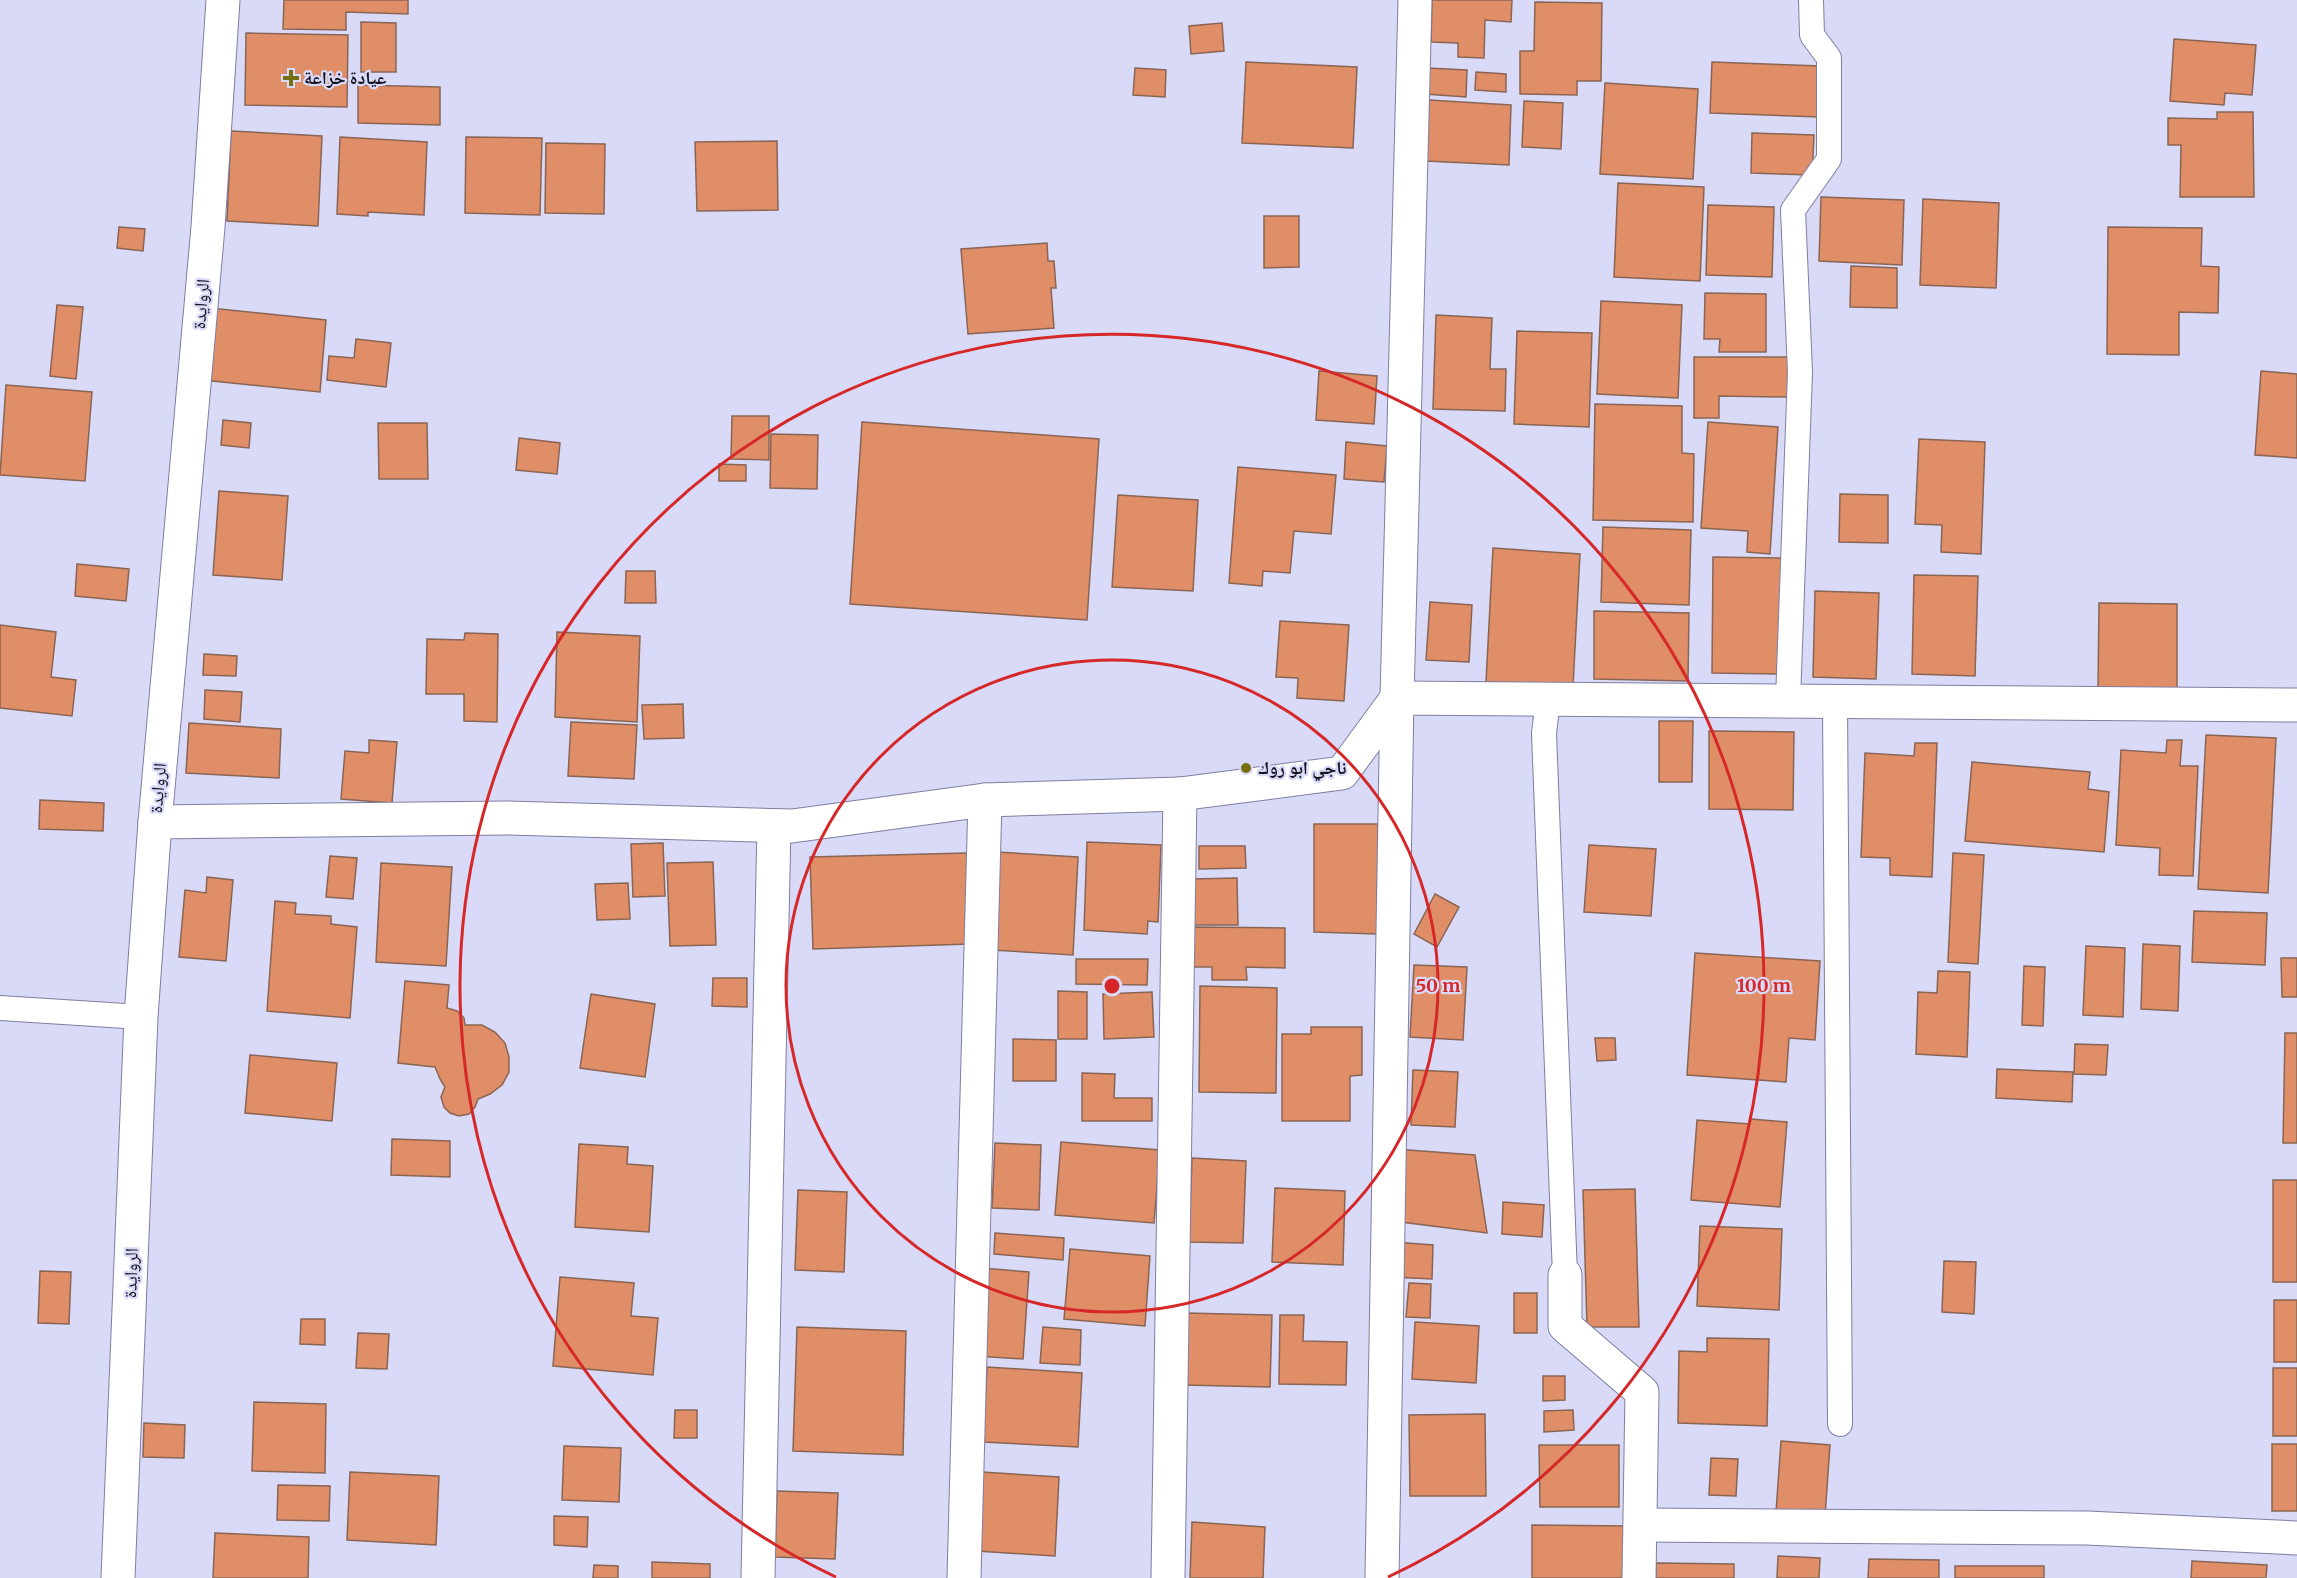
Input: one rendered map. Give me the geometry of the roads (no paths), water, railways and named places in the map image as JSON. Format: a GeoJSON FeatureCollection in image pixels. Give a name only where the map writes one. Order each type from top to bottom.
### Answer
{"type":"FeatureCollection","features":[{"type":"Feature","properties":{"kind":"street","name":"الروايدة"},"geometry":{"type":"LineString","coordinates":[[118,1578],[141,1017],[155,822],[208,227],[223,0]]}},
{"type":"Feature","properties":{"kind":"street"},"geometry":{"type":"LineString","coordinates":[[1382,1578],[1397,698],[1415,0]]}},
{"type":"Feature","properties":{"kind":"street"},"geometry":{"type":"LineString","coordinates":[[155,822],[506,818],[792,826],[985,801],[1180,794],[1342,773],[1397,698]]}},
{"type":"Feature","properties":{"kind":"street"},"geometry":{"type":"LineString","coordinates":[[1397,698],[2297,705]]}},
{"type":"Feature","properties":{"kind":"street"},"geometry":{"type":"LineString","coordinates":[[1168,1578],[1180,794]]}},
{"type":"Feature","properties":{"kind":"street"},"geometry":{"type":"LineString","coordinates":[[964,1578],[985,801]]}},
{"type":"Feature","properties":{"kind":"street"},"geometry":{"type":"LineString","coordinates":[[758,1578],[774,826]]}},
{"type":"Feature","properties":{"kind":"street"},"geometry":{"type":"LineString","coordinates":[[1565,1275],[1565,1326],[1642,1392],[1639,1578]]}},
{"type":"Feature","properties":{"kind":"street"},"geometry":{"type":"LineString","coordinates":[[1641,1525],[2087,1528],[2297,1538]]}},
{"type":"Feature","properties":{"kind":"lane"},"geometry":{"type":"LineString","coordinates":[[1788,700],[1800,372],[1793,210],[1829,159],[1829,58],[1812,35],[1811,0]]}},
{"type":"Feature","properties":{"kind":"lane"},"geometry":{"type":"LineString","coordinates":[[1548,700],[1544,733],[1565,1275]]}},
{"type":"Feature","properties":{"kind":"lane"},"geometry":{"type":"LineString","coordinates":[[1835,702],[1840,1424]]}},
{"type":"Feature","properties":{"kind":"lane"},"geometry":{"type":"LineString","coordinates":[[0,1008],[141,1017]]}},
{"type":"Feature","properties":{"kind":"place","name":"عيادة خزاعة"},"geometry":{"type":"Point","coordinates":[291,78]}},
{"type":"Feature","properties":{"kind":"place","name":"ناجي ابو روك"},"geometry":{"type":"Point","coordinates":[1246,768]}}]}
